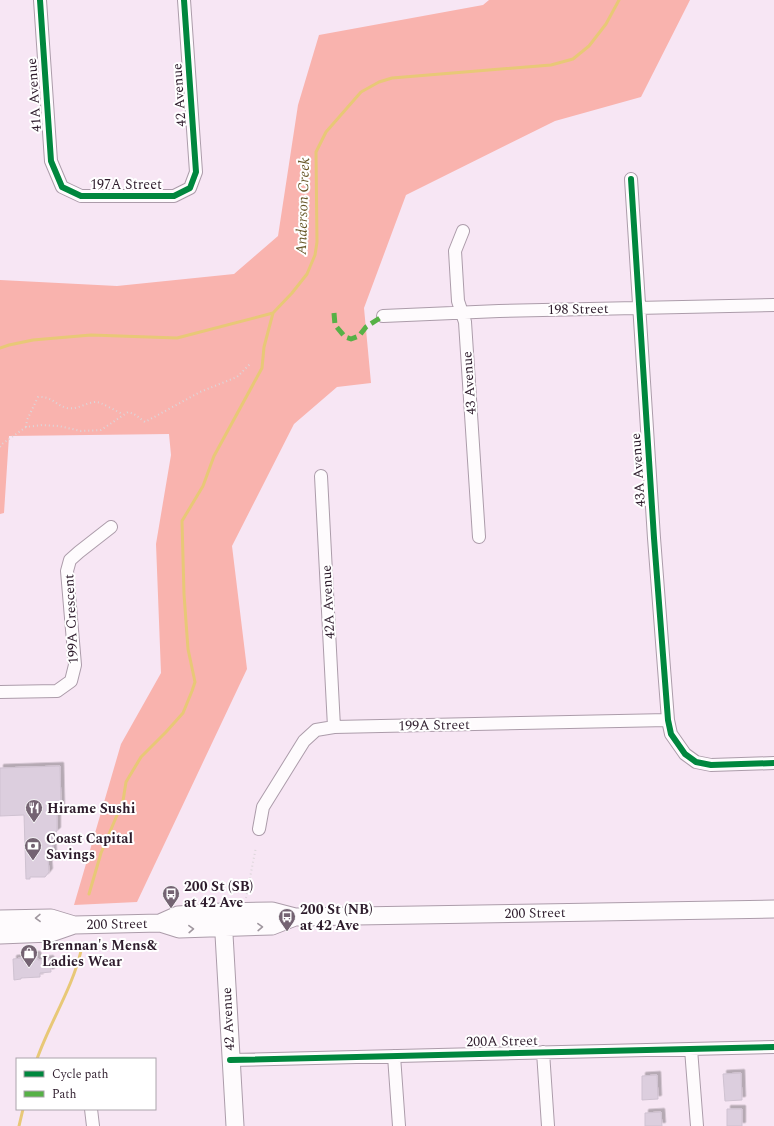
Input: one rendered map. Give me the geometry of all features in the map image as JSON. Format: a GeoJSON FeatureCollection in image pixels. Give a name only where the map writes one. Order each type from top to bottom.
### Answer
{"type":"FeatureCollection","features":[{"type":"Feature","properties":{"kind":"main road","name":"200 Street"},"geometry":{"type":"LineString","coordinates":[[0,935],[51,933],[74,925],[160,923],[179,929],[223,920],[272,926],[295,917],[774,908]]}},
{"type":"Feature","properties":{"kind":"main road","name":"200 Street"},"geometry":{"type":"LineString","coordinates":[[0,919],[51,918],[74,925]]}},
{"type":"Feature","properties":{"kind":"main road","name":"42 Avenue"},"geometry":{"type":"LineString","coordinates":[[223,920],[235,1126]]}},
{"type":"Feature","properties":{"kind":"street","name":"41A Avenue"},"geometry":{"type":"LineString","coordinates":[[40,0],[51,162],[62,187]]}},
{"type":"Feature","properties":{"kind":"street","name":"42 Avenue"},"geometry":{"type":"LineString","coordinates":[[184,0],[196,172],[190,188]]}},
{"type":"Feature","properties":{"kind":"street","name":"43A Avenue"},"geometry":{"type":"LineString","coordinates":[[631,179],[654,538],[668,720],[671,734],[685,754],[696,762],[711,765],[774,763]]}},
{"type":"Feature","properties":{"kind":"street","name":"197A Street"},"geometry":{"type":"LineString","coordinates":[[62,187],[81,196],[174,196],[190,188]]}},
{"type":"Feature","properties":{"kind":"street","name":"43 Avenue"},"geometry":{"type":"LineString","coordinates":[[463,231],[454,251],[458,302],[465,322],[479,537]]}},
{"type":"Feature","properties":{"kind":"street","name":"198 Street"},"geometry":{"type":"LineString","coordinates":[[383,316],[462,312],[774,305]]}},
{"type":"Feature","properties":{"kind":"street","name":"42A Avenue"},"geometry":{"type":"LineString","coordinates":[[321,476],[334,727]]}},
{"type":"Feature","properties":{"kind":"street","name":"199A Crescent"},"geometry":{"type":"LineString","coordinates":[[0,692],[57,691],[71,681],[75,665],[67,571],[70,560],[111,527]]}},
{"type":"Feature","properties":{"kind":"street","name":"199A Street"},"geometry":{"type":"LineString","coordinates":[[259,829],[263,807],[304,741],[316,730],[334,727],[668,720]]}},
{"type":"Feature","properties":{"kind":"street","name":"200A Street"},"geometry":{"type":"LineString","coordinates":[[230,1060],[774,1047]]}},
{"type":"Feature","properties":{"kind":"street"},"geometry":{"type":"LineString","coordinates":[[691,1049],[697,1126]]}},
{"type":"Feature","properties":{"kind":"street"},"geometry":{"type":"LineString","coordinates":[[543,1052],[548,1126]]}},
{"type":"Feature","properties":{"kind":"street"},"geometry":{"type":"LineString","coordinates":[[394,1056],[399,1126]]}},
{"type":"Feature","properties":{"kind":"street"},"geometry":{"type":"LineString","coordinates":[[91,1110],[93,1126]]}},
{"type":"Feature","properties":{"kind":"path"},"geometry":{"type":"LineString","coordinates":[[0,447],[26,427],[42,425],[59,426],[81,431],[101,430],[128,412],[136,414],[140,420],[145,422],[200,392],[237,377],[250,364]]}},
{"type":"Feature","properties":{"kind":"path"},"geometry":{"type":"LineString","coordinates":[[26,427],[27,420],[38,397],[50,399],[67,408],[76,408],[95,402],[104,404],[124,415]]}},
{"type":"Feature","properties":{"kind":"path"},"geometry":{"type":"LineString","coordinates":[[246,898],[256,847]]}},
{"type":"Feature","properties":{"kind":"shaded area"},"geometry":{"type":"Polygon","coordinates":[[[489,0],[690,0],[641,97],[555,121],[406,195],[364,308],[371,383],[337,387],[294,424],[232,546],[247,669],[137,902],[74,905],[121,744],[161,673],[156,544],[171,455],[169,434],[9,436],[4,513],[0,514],[0,280],[117,286],[234,274],[278,236],[298,105],[319,35],[483,5],[489,0]]]}},
{"type":"Feature","properties":{"kind":"building"},"geometry":{"type":"Polygon","coordinates":[[[60,766],[61,808],[57,813],[57,831],[52,835],[53,854],[48,858],[49,872],[45,877],[30,877],[30,879],[26,879],[24,815],[0,816],[0,768],[60,766]]]}},
{"type":"Feature","properties":{"kind":"building"},"geometry":{"type":"Polygon","coordinates":[[[27,955],[37,955],[38,960],[50,959],[51,972],[40,973],[40,977],[14,980],[13,959],[22,958],[22,961],[27,960],[27,955]]]}},
{"type":"Feature","properties":{"kind":"building"},"geometry":{"type":"Polygon","coordinates":[[[741,1073],[742,1100],[725,1101],[723,1074],[741,1073]]]}},
{"type":"Feature","properties":{"kind":"building"},"geometry":{"type":"Polygon","coordinates":[[[657,1075],[658,1099],[642,1100],[642,1076],[657,1075]]]}},
{"type":"Feature","properties":{"kind":"building"},"geometry":{"type":"Polygon","coordinates":[[[727,1109],[742,1109],[742,1126],[727,1126],[727,1109]]]}},
{"type":"Feature","properties":{"kind":"building"},"geometry":{"type":"Polygon","coordinates":[[[661,1112],[662,1126],[645,1126],[645,1113],[661,1112]]]}},
{"type":"Feature","properties":{"kind":"waterway","name":"Anderson Creek"},"geometry":{"type":"LineString","coordinates":[[0,348],[33,340],[91,335],[177,338],[273,313],[307,274],[315,255],[317,242],[316,152],[326,132],[361,92],[379,82],[392,78],[551,65],[573,59],[589,46],[606,24],[619,0]]}},
{"type":"Feature","properties":{"kind":"waterway"},"geometry":{"type":"LineString","coordinates":[[89,894],[101,853],[123,801],[126,782],[141,757],[183,713],[195,682],[188,649],[184,594],[182,521],[203,486],[214,456],[262,368],[264,347],[273,313]]}},
{"type":"Feature","properties":{"kind":"waterway"},"geometry":{"type":"LineString","coordinates":[[37,1058],[67,992],[81,951]]}},
{"type":"Feature","properties":{"kind":"waterway"},"geometry":{"type":"LineString","coordinates":[[19,1126],[23,1110]]}},
{"type":"Feature","properties":{"kind":"marked path"},"geometry":{"type":"LineString","coordinates":[[334,313],[335,325],[345,337],[351,339],[359,336],[366,327],[383,316]]}},
{"type":"Feature","properties":{"kind":"cycle path"},"geometry":{"type":"LineString","coordinates":[[40,0],[51,161],[62,187],[81,196],[174,196],[190,188],[196,172],[184,0]]}},
{"type":"Feature","properties":{"kind":"cycle path"},"geometry":{"type":"LineString","coordinates":[[631,179],[654,538],[668,720],[671,734],[685,754],[696,762],[711,765],[774,763]]}},
{"type":"Feature","properties":{"kind":"cycle path"},"geometry":{"type":"LineString","coordinates":[[230,1060],[774,1047]]}},
{"type":"Feature","properties":{"kind":"place","name":"Hirame Sushi"},"geometry":{"type":"Point","coordinates":[34,823]}},
{"type":"Feature","properties":{"kind":"place","name":"Coast Capital Savings"},"geometry":{"type":"Point","coordinates":[33,861]}},
{"type":"Feature","properties":{"kind":"place","name":"200 St (SB) at 42 Ave"},"geometry":{"type":"Point","coordinates":[171,909]}},
{"type":"Feature","properties":{"kind":"place","name":"200 St (NB) at 42 Ave"},"geometry":{"type":"Point","coordinates":[287,932]}},
{"type":"Feature","properties":{"kind":"place","name":"Brennan's Mens& Ladies Wear"},"geometry":{"type":"Point","coordinates":[29,968]}}]}
